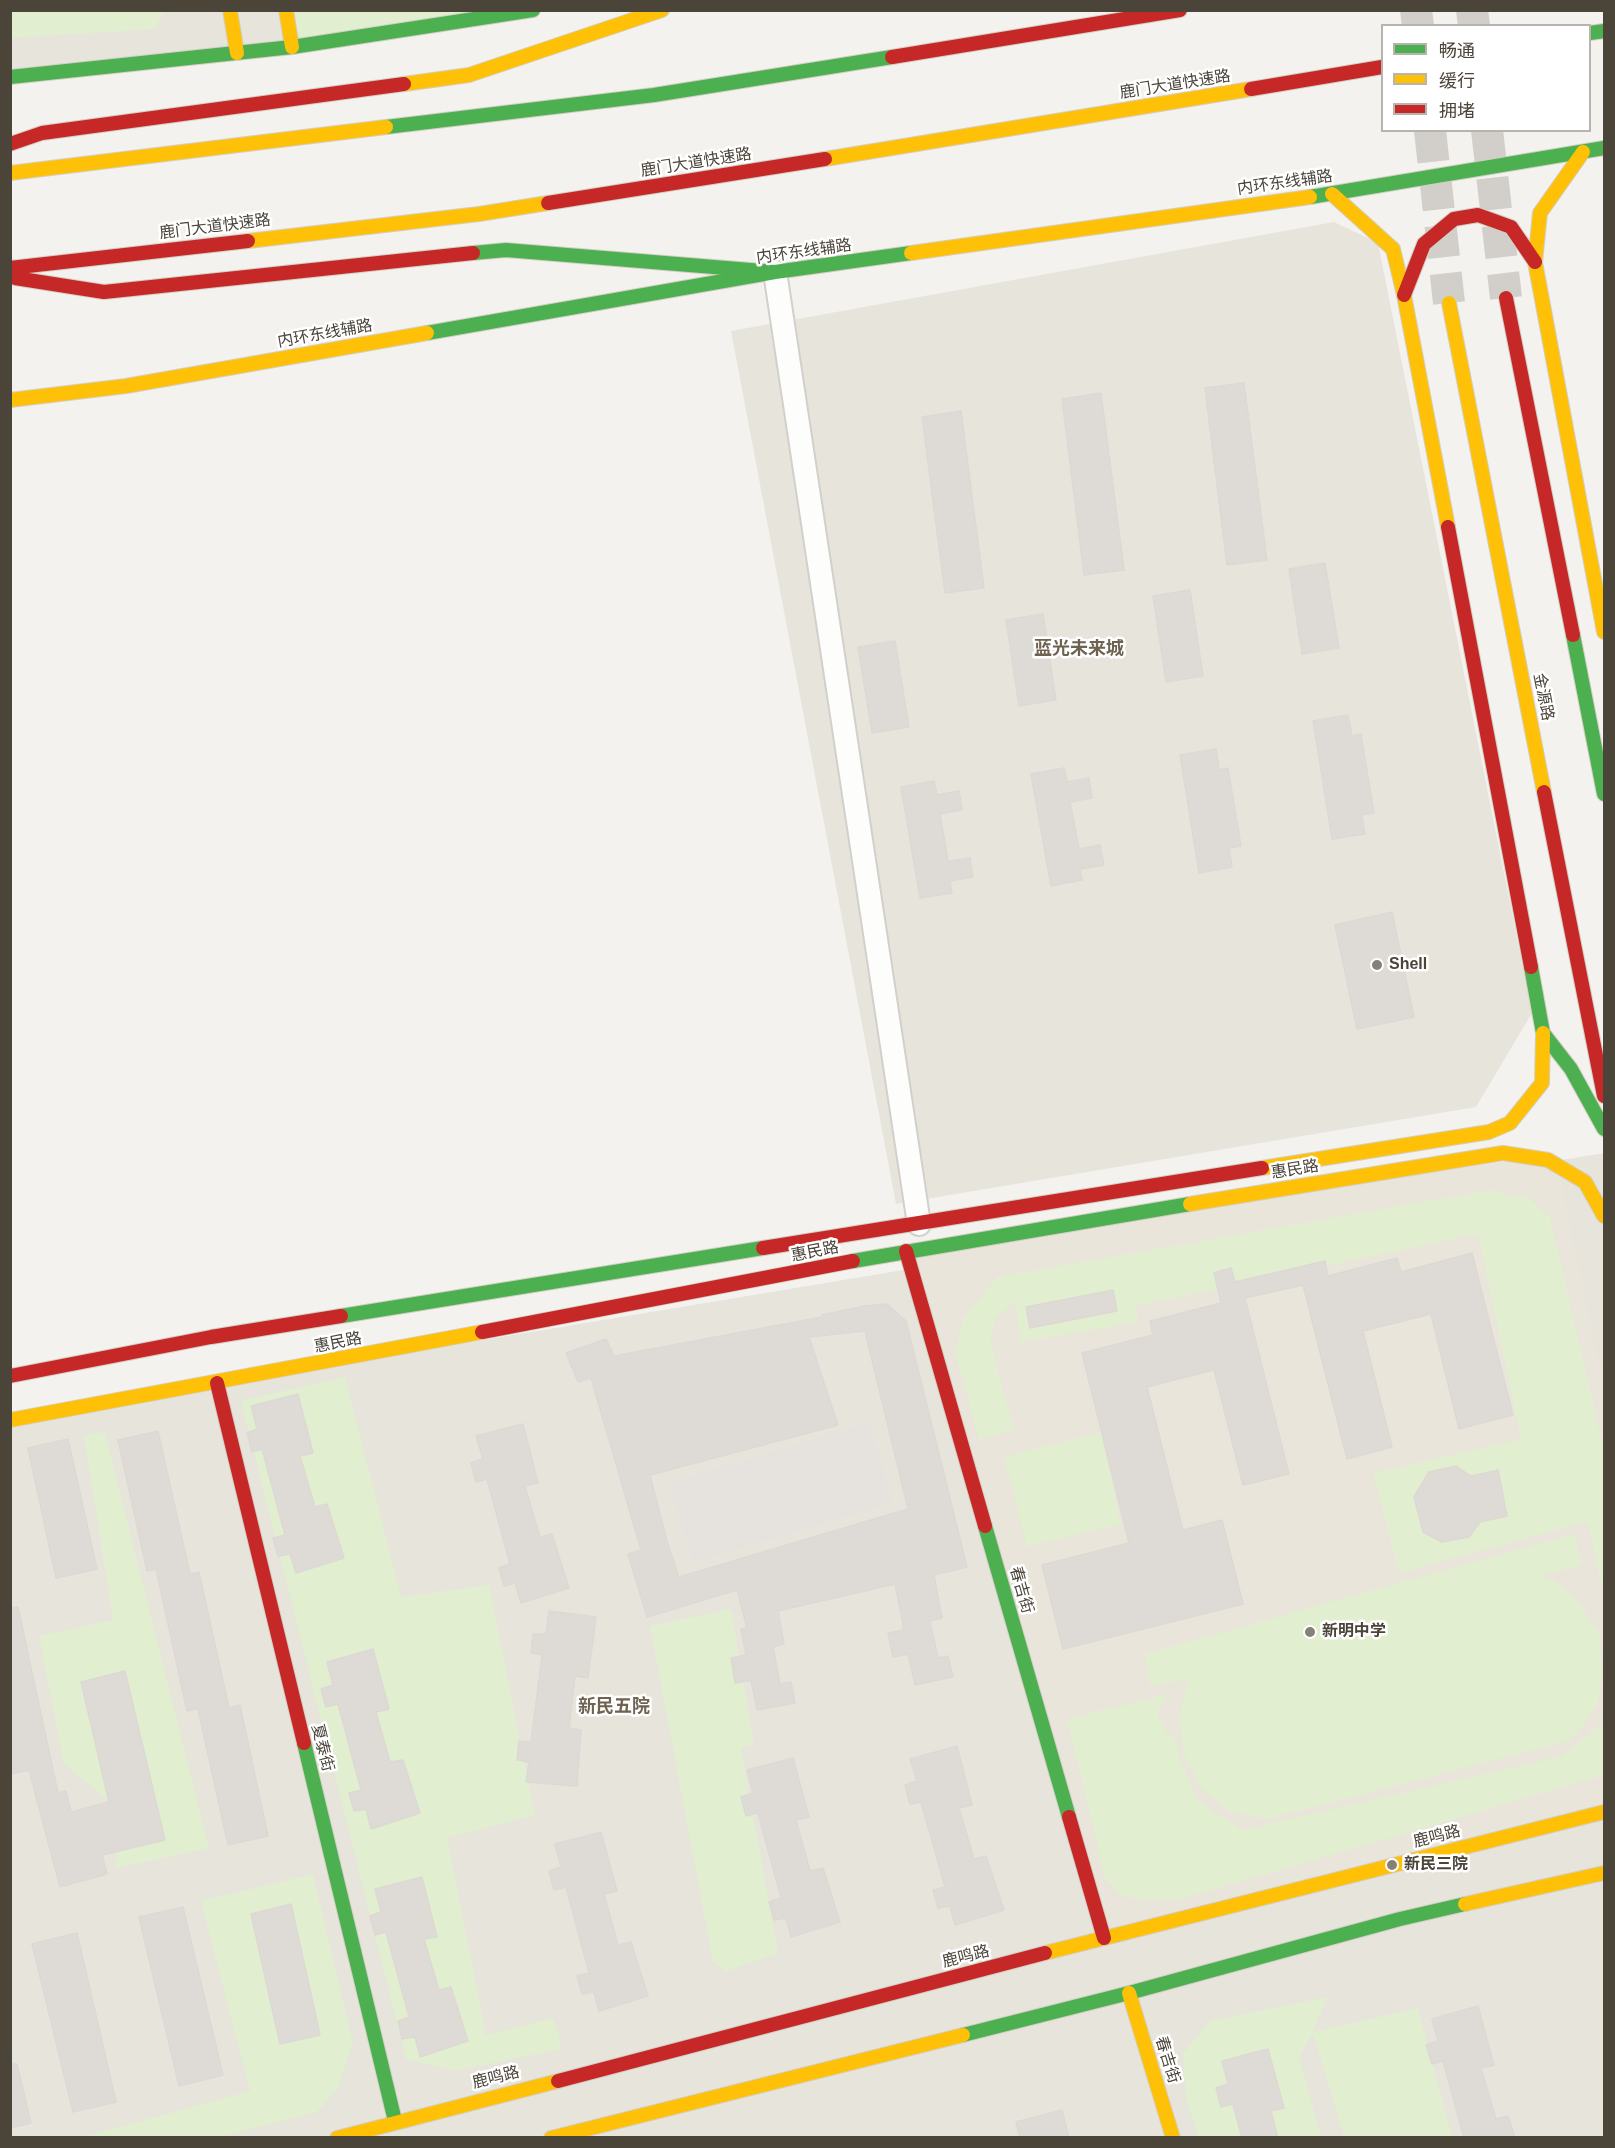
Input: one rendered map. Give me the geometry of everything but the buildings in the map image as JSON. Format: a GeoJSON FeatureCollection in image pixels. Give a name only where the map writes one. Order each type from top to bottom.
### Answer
{"type":"FeatureCollection","features":[{"type":"Feature","properties":{"kind":"main road"},"geometry":{"type":"LineString","coordinates":[[230,10],[237,53]]}},
{"type":"Feature","properties":{"kind":"main road"},"geometry":{"type":"LineString","coordinates":[[286,10],[292,47]]}},
{"type":"Feature","properties":{"kind":"main road"},"geometry":{"type":"LineString","coordinates":[[10,77],[292,47],[533,10]]}},
{"type":"Feature","properties":{"kind":"main road"},"geometry":{"type":"LineString","coordinates":[[10,144],[42,133],[470,75],[662,10]]}},
{"type":"Feature","properties":{"kind":"main road"},"geometry":{"type":"LineString","coordinates":[[10,173],[654,95],[1180,10]]}},
{"type":"Feature","properties":{"kind":"main road","name":"鹿门大道快速路"},"geometry":{"type":"LineString","coordinates":[[10,268],[479,214],[724,176],[1381,67]]}},
{"type":"Feature","properties":{"kind":"main road","name":"内环东线辅路"},"geometry":{"type":"LineString","coordinates":[[10,400],[138,384],[775,272],[1332,194],[1605,148]]}},
{"type":"Feature","properties":{"kind":"main road"},"geometry":{"type":"LineString","coordinates":[[1583,152],[1540,213],[1534,262],[1605,632]]}},
{"type":"Feature","properties":{"kind":"main road","name":"惠民路"},"geometry":{"type":"LineString","coordinates":[[10,1376],[212,1337],[1489,1132],[1510,1124],[1542,1083],[1543,1033],[1404,295],[1393,249],[1332,194]]}},
{"type":"Feature","properties":{"kind":"main road"},"geometry":{"type":"LineString","coordinates":[[1404,295],[1424,244],[1454,219],[1478,215],[1511,227],[1534,262]]}},
{"type":"Feature","properties":{"kind":"main road"},"geometry":{"type":"LineString","coordinates":[[10,278],[104,292],[506,250],[775,272]]}},
{"type":"Feature","properties":{"kind":"main road"},"geometry":{"type":"LineString","coordinates":[[1506,298],[1605,794]]}},
{"type":"Feature","properties":{"kind":"main road","name":"金源路"},"geometry":{"type":"LineString","coordinates":[[1449,303],[1605,1096]]}},
{"type":"Feature","properties":{"kind":"main road"},"geometry":{"type":"LineString","coordinates":[[1543,1033],[1571,1069],[1605,1129]]}},
{"type":"Feature","properties":{"kind":"main road","name":"惠民路"},"geometry":{"type":"LineString","coordinates":[[10,1420],[217,1383],[906,1251],[1503,1153],[1548,1160],[1585,1182],[1605,1216]]}},
{"type":"Feature","properties":{"kind":"main road","name":"春吉街"},"geometry":{"type":"LineString","coordinates":[[906,1251],[1104,1938]]}},
{"type":"Feature","properties":{"kind":"main road","name":"夏泰街"},"geometry":{"type":"LineString","coordinates":[[217,1383],[395,2121]]}},
{"type":"Feature","properties":{"kind":"main road","name":"鹿鸣路"},"geometry":{"type":"LineString","coordinates":[[337,2138],[395,2121],[1104,1938],[1605,1812]]}},
{"type":"Feature","properties":{"kind":"main road"},"geometry":{"type":"LineString","coordinates":[[552,2138],[1129,1993],[1400,1919],[1605,1873]]}},
{"type":"Feature","properties":{"kind":"main road","name":"春吉街"},"geometry":{"type":"LineString","coordinates":[[1129,1993],[1173,2138]]}},
{"type":"Feature","properties":{"kind":"street"},"geometry":{"type":"LineString","coordinates":[[775,272],[919,1224]]}},
{"type":"Feature","properties":{"kind":"shaded area"},"geometry":{"type":"Polygon","coordinates":[[[10,11],[533,11],[11,76],[10,11]]]}},
{"type":"Feature","properties":{"kind":"shaded area"},"geometry":{"type":"Polygon","coordinates":[[[1334,222],[1378,243],[1532,1013],[1476,1107],[896,1204],[731,331],[1334,222]]]}},
{"type":"Feature","properties":{"kind":"shaded area"},"geometry":{"type":"Polygon","coordinates":[[[1604,1153],[1604,2137],[11,2137],[10,1419],[1604,1153]]]}},
{"type":"Feature","properties":{"kind":"shaded area","name":"新明中学"},"geometry":{"type":"Polygon","coordinates":[[[1555,1154],[1604,1387],[1604,1812],[1104,1938],[906,1251],[1555,1154]]]}},
{"type":"Feature","properties":{"kind":"shaded area"},"geometry":{"type":"Polygon","coordinates":[[[869,1422],[893,1502],[693,1563],[669,1483],[869,1422]]]}},
{"type":"Feature","properties":{"kind":"green space"},"geometry":{"type":"Polygon","coordinates":[[[11,10],[164,11],[155,29],[11,38],[11,10]]]}},
{"type":"Feature","properties":{"kind":"green space"},"geometry":{"type":"Polygon","coordinates":[[[286,10],[533,11],[292,47],[286,10]]]}},
{"type":"Feature","properties":{"kind":"green space"},"geometry":{"type":"Polygon","coordinates":[[[1489,1190],[1530,1199],[1550,1218],[1604,1449],[1604,1595],[1587,1522],[1399,1573],[1373,1473],[1521,1439],[1478,1234],[1136,1306],[1138,1322],[1021,1342],[1015,1301],[996,1318],[990,1340],[1014,1430],[979,1440],[955,1352],[964,1317],[997,1277],[1489,1190]]]}},
{"type":"Feature","properties":{"kind":"green space"},"geometry":{"type":"Polygon","coordinates":[[[345,1377],[401,1597],[489,1585],[535,1815],[447,1838],[486,2035],[553,2018],[562,2049],[455,2071],[406,2059],[241,1401],[345,1377]]]}},
{"type":"Feature","properties":{"kind":"green space"},"geometry":{"type":"Polygon","coordinates":[[[105,1432],[209,1848],[117,1868],[109,1801],[64,1764],[39,1636],[113,1620],[84,1435],[105,1432]]]}},
{"type":"Feature","properties":{"kind":"green space"},"geometry":{"type":"Polygon","coordinates":[[[1101,1432],[1121,1524],[1027,1547],[1004,1457],[1101,1432]]]}},
{"type":"Feature","properties":{"kind":"green space"},"geometry":{"type":"Polygon","coordinates":[[[1574,1534],[1582,1565],[1541,1575],[1555,1581],[1578,1601],[1600,1635],[1602,1679],[1598,1703],[1583,1726],[1568,1741],[1268,1819],[1230,1812],[1202,1789],[1184,1755],[1179,1717],[1188,1679],[1150,1686],[1145,1654],[1574,1534]]]}},
{"type":"Feature","properties":{"kind":"green space"},"geometry":{"type":"Polygon","coordinates":[[[731,1609],[754,1744],[741,1748],[778,1953],[726,1971],[713,1962],[650,1626],[731,1609]]]}},
{"type":"Feature","properties":{"kind":"green space"},"geometry":{"type":"Polygon","coordinates":[[[1168,1694],[1157,1713],[1168,1736],[1174,1735],[1180,1760],[1199,1802],[1243,1830],[1562,1756],[1604,1722],[1604,1775],[1184,1898],[1150,1901],[1122,1896],[1105,1878],[1067,1719],[1168,1694]]]}},
{"type":"Feature","properties":{"kind":"green space"},"geometry":{"type":"Polygon","coordinates":[[[313,1874],[353,2043],[338,2087],[317,2112],[219,2137],[80,2138],[250,2091],[201,1901],[313,1874]]]}},
{"type":"Feature","properties":{"kind":"green space"},"geometry":{"type":"Polygon","coordinates":[[[1327,1997],[1313,2032],[1418,2008],[1452,2137],[1344,2137],[1313,2033],[1299,2057],[1321,2137],[1199,2137],[1186,2100],[1183,2053],[1210,2021],[1327,1997]]]}},
{"type":"Feature","properties":{"kind":"tunnel"},"geometry":{"type":"LineString","coordinates":[[1416,10],[1418,24]]}},
{"type":"Feature","properties":{"kind":"tunnel"},"geometry":{"type":"LineString","coordinates":[[1472,10],[1474,24]]}},
{"type":"Feature","properties":{"kind":"tunnel"},"geometry":{"type":"LineString","coordinates":[[1430,132],[1449,303]]}},
{"type":"Feature","properties":{"kind":"tunnel"},"geometry":{"type":"LineString","coordinates":[[1487,132],[1506,298]]}},
{"type":"Feature","properties":{"kind":"traffic: fast"},"geometry":{"type":"LineString","coordinates":[[10,77],[292,47],[533,10]]}},
{"type":"Feature","properties":{"kind":"traffic: fast"},"geometry":{"type":"LineString","coordinates":[[1591,33],[1604,31]]}},
{"type":"Feature","properties":{"kind":"traffic: fast"},"geometry":{"type":"LineString","coordinates":[[386,127],[654,95],[892,57]]}},
{"type":"Feature","properties":{"kind":"traffic: fast"},"geometry":{"type":"LineString","coordinates":[[1310,197],[1604,148]]}},
{"type":"Feature","properties":{"kind":"traffic: fast"},"geometry":{"type":"LineString","coordinates":[[473,253],[506,250],[775,272]]}},
{"type":"Feature","properties":{"kind":"traffic: fast"},"geometry":{"type":"LineString","coordinates":[[427,333],[775,272],[911,253]]}},
{"type":"Feature","properties":{"kind":"traffic: fast"},"geometry":{"type":"LineString","coordinates":[[1573,635],[1604,794]]}},
{"type":"Feature","properties":{"kind":"traffic: fast"},"geometry":{"type":"LineString","coordinates":[[1531,967],[1543,1033],[1571,1069],[1604,1129]]}},
{"type":"Feature","properties":{"kind":"traffic: fast"},"geometry":{"type":"LineString","coordinates":[[853,1261],[1190,1204]]}},
{"type":"Feature","properties":{"kind":"traffic: fast"},"geometry":{"type":"LineString","coordinates":[[341,1316],[763,1248]]}},
{"type":"Feature","properties":{"kind":"traffic: fast"},"geometry":{"type":"LineString","coordinates":[[985,1526],[1069,1817]]}},
{"type":"Feature","properties":{"kind":"traffic: fast"},"geometry":{"type":"LineString","coordinates":[[304,1743],[395,2121]]}},
{"type":"Feature","properties":{"kind":"traffic: fast"},"geometry":{"type":"LineString","coordinates":[[963,2035],[1129,1993],[1400,1919],[1465,1904]]}},
{"type":"Feature","properties":{"kind":"traffic: slow"},"geometry":{"type":"LineString","coordinates":[[230,10],[237,53]]}},
{"type":"Feature","properties":{"kind":"traffic: slow"},"geometry":{"type":"LineString","coordinates":[[286,10],[292,47]]}},
{"type":"Feature","properties":{"kind":"traffic: slow"},"geometry":{"type":"LineString","coordinates":[[404,84],[469,75],[662,10]]}},
{"type":"Feature","properties":{"kind":"traffic: slow"},"geometry":{"type":"LineString","coordinates":[[825,159],[1251,89]]}},
{"type":"Feature","properties":{"kind":"traffic: slow"},"geometry":{"type":"LineString","coordinates":[[10,173],[386,127]]}},
{"type":"Feature","properties":{"kind":"traffic: slow"},"geometry":{"type":"LineString","coordinates":[[1583,152],[1540,213],[1535,262],[1604,632]]}},
{"type":"Feature","properties":{"kind":"traffic: slow"},"geometry":{"type":"LineString","coordinates":[[1332,194],[1393,249],[1404,295],[1448,527]]}},
{"type":"Feature","properties":{"kind":"traffic: slow"},"geometry":{"type":"LineString","coordinates":[[911,253],[1310,197]]}},
{"type":"Feature","properties":{"kind":"traffic: slow"},"geometry":{"type":"LineString","coordinates":[[248,241],[479,214],[548,203]]}},
{"type":"Feature","properties":{"kind":"traffic: slow"},"geometry":{"type":"LineString","coordinates":[[1449,303],[1544,792]]}},
{"type":"Feature","properties":{"kind":"traffic: slow"},"geometry":{"type":"LineString","coordinates":[[10,400],[126,386],[427,333]]}},
{"type":"Feature","properties":{"kind":"traffic: slow"},"geometry":{"type":"LineString","coordinates":[[1262,1168],[1489,1132],[1510,1123],[1542,1083],[1543,1033]]}},
{"type":"Feature","properties":{"kind":"traffic: slow"},"geometry":{"type":"LineString","coordinates":[[1190,1204],[1503,1153],[1548,1160],[1585,1182],[1604,1216]]}},
{"type":"Feature","properties":{"kind":"traffic: slow"},"geometry":{"type":"LineString","coordinates":[[10,1420],[482,1332]]}},
{"type":"Feature","properties":{"kind":"traffic: slow"},"geometry":{"type":"LineString","coordinates":[[1045,1953],[1604,1812]]}},
{"type":"Feature","properties":{"kind":"traffic: slow"},"geometry":{"type":"LineString","coordinates":[[1465,1904],[1604,1873]]}},
{"type":"Feature","properties":{"kind":"traffic: slow"},"geometry":{"type":"LineString","coordinates":[[1129,1993],[1173,2138]]}},
{"type":"Feature","properties":{"kind":"traffic: slow"},"geometry":{"type":"LineString","coordinates":[[551,2138],[963,2035]]}},
{"type":"Feature","properties":{"kind":"traffic: slow"},"geometry":{"type":"LineString","coordinates":[[337,2138],[558,2081]]}},
{"type":"Feature","properties":{"kind":"traffic: jam"},"geometry":{"type":"LineString","coordinates":[[892,57],[1180,10]]}},
{"type":"Feature","properties":{"kind":"traffic: jam"},"geometry":{"type":"LineString","coordinates":[[1251,89],[1381,67]]}},
{"type":"Feature","properties":{"kind":"traffic: jam"},"geometry":{"type":"LineString","coordinates":[[10,144],[42,133],[404,84]]}},
{"type":"Feature","properties":{"kind":"traffic: jam"},"geometry":{"type":"LineString","coordinates":[[548,203],[825,159]]}},
{"type":"Feature","properties":{"kind":"traffic: jam"},"geometry":{"type":"LineString","coordinates":[[1404,295],[1424,244],[1454,219],[1478,215],[1511,227],[1535,262]]}},
{"type":"Feature","properties":{"kind":"traffic: jam"},"geometry":{"type":"LineString","coordinates":[[10,268],[248,241]]}},
{"type":"Feature","properties":{"kind":"traffic: jam"},"geometry":{"type":"LineString","coordinates":[[15,278],[104,292],[473,253]]}},
{"type":"Feature","properties":{"kind":"traffic: jam"},"geometry":{"type":"LineString","coordinates":[[1506,298],[1573,635]]}},
{"type":"Feature","properties":{"kind":"traffic: jam"},"geometry":{"type":"LineString","coordinates":[[1448,527],[1531,967]]}},
{"type":"Feature","properties":{"kind":"traffic: jam"},"geometry":{"type":"LineString","coordinates":[[1544,792],[1604,1096]]}},
{"type":"Feature","properties":{"kind":"traffic: jam"},"geometry":{"type":"LineString","coordinates":[[763,1248],[1262,1168]]}},
{"type":"Feature","properties":{"kind":"traffic: jam"},"geometry":{"type":"LineString","coordinates":[[906,1251],[985,1526]]}},
{"type":"Feature","properties":{"kind":"traffic: jam"},"geometry":{"type":"LineString","coordinates":[[482,1332],[853,1261]]}},
{"type":"Feature","properties":{"kind":"traffic: jam"},"geometry":{"type":"LineString","coordinates":[[10,1376],[211,1337],[341,1316]]}},
{"type":"Feature","properties":{"kind":"traffic: jam"},"geometry":{"type":"LineString","coordinates":[[217,1383],[304,1743]]}},
{"type":"Feature","properties":{"kind":"traffic: jam"},"geometry":{"type":"LineString","coordinates":[[1069,1817],[1104,1938]]}},
{"type":"Feature","properties":{"kind":"traffic: jam"},"geometry":{"type":"LineString","coordinates":[[558,2081],[1045,1953]]}},
{"type":"Feature","properties":{"kind":"place","name":"Shell"},"geometry":{"type":"Point","coordinates":[1377,965]}},
{"type":"Feature","properties":{"kind":"place","name":"新明中学"},"geometry":{"type":"Point","coordinates":[1310,1632]}},
{"type":"Feature","properties":{"kind":"place","name":"新民三院"},"geometry":{"type":"Point","coordinates":[1392,1865]}},
{"type":"Feature","properties":{"kind":"district","name":"蓝光未来城"},"geometry":{"type":"Point","coordinates":[1079,649]}},
{"type":"Feature","properties":{"kind":"district","name":"新民五院"},"geometry":{"type":"Point","coordinates":[614,1707]}}]}
